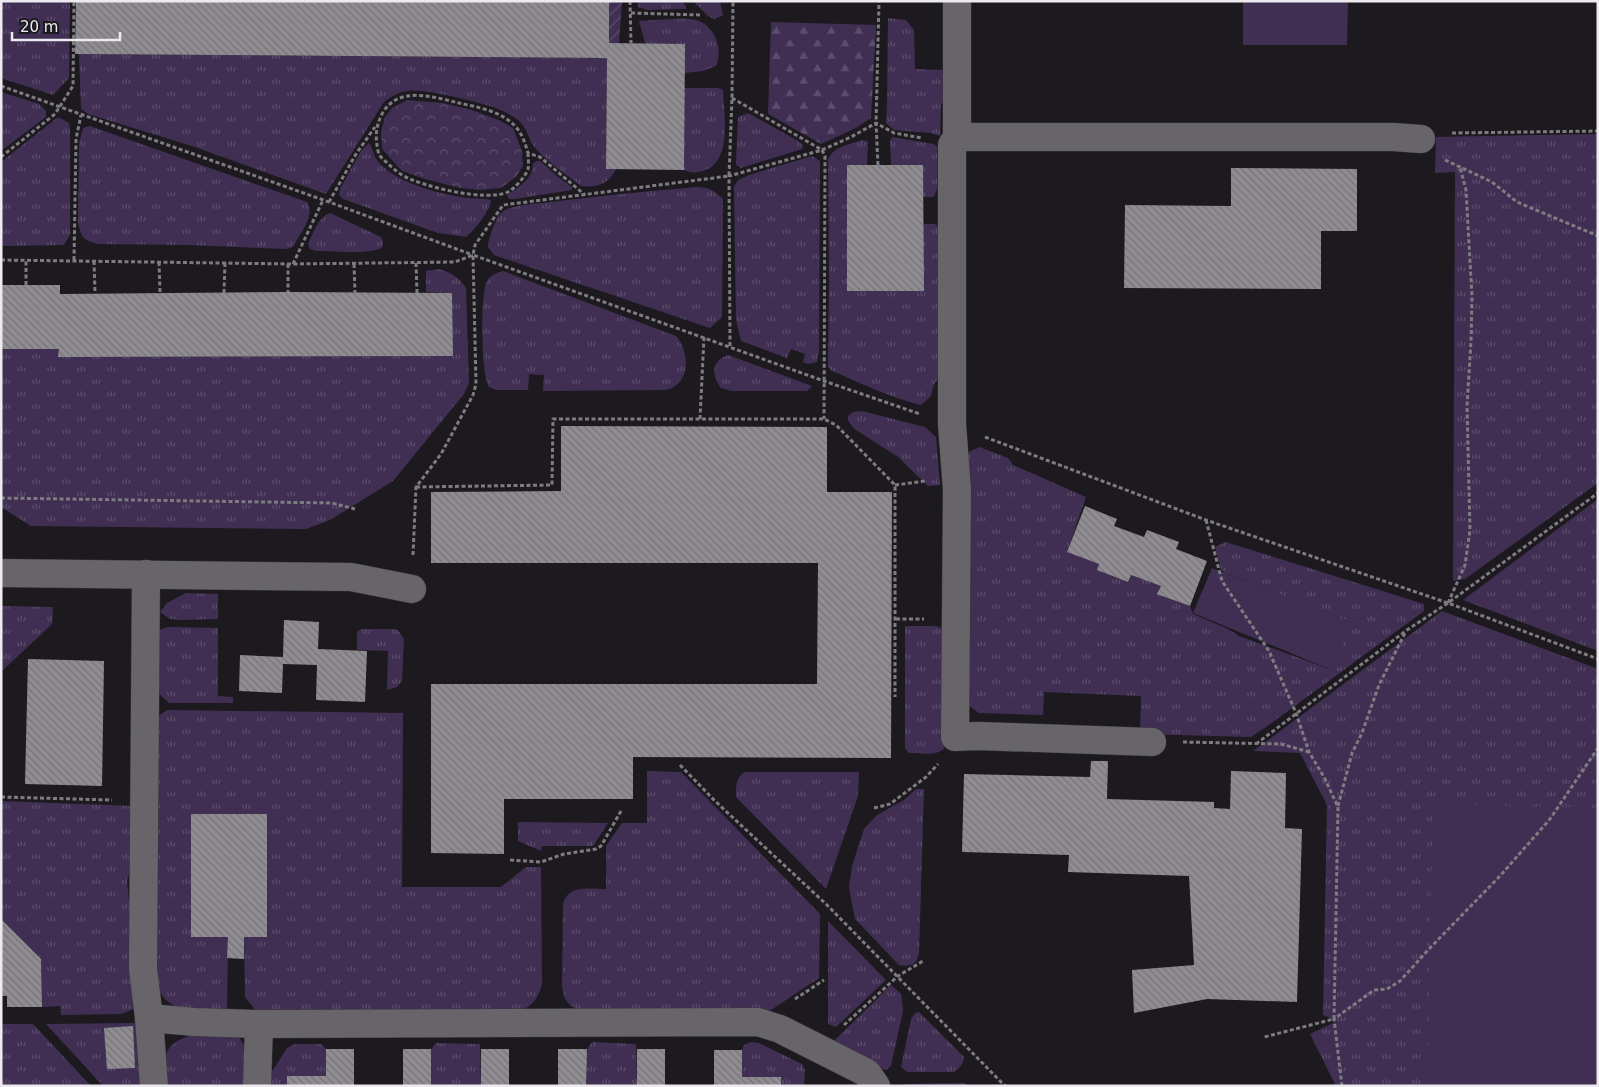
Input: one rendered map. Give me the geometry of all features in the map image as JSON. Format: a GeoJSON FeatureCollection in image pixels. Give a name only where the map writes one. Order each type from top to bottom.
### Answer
{"type":"FeatureCollection","features":[{"type":"Feature","properties":{"kind":"lane"},"geometry":{"type":"LineString","coordinates":[[957,1],[952,424],[957,490],[955,737],[978,736],[1152,742]]}},
{"type":"Feature","properties":{"kind":"lane"},"geometry":{"type":"LineString","coordinates":[[955,141],[1383,137],[1421,139]]}},
{"type":"Feature","properties":{"kind":"lane"},"geometry":{"type":"LineString","coordinates":[[1,573],[351,577],[412,588]]}},
{"type":"Feature","properties":{"kind":"lane"},"geometry":{"type":"LineString","coordinates":[[146,574],[143,969],[150,1018],[154,1086]]}},
{"type":"Feature","properties":{"kind":"lane"},"geometry":{"type":"LineString","coordinates":[[150,1018],[195,1022],[259,1024],[758,1022],[780,1029],[866,1073],[876,1086]]}},
{"type":"Feature","properties":{"kind":"lane"},"geometry":{"type":"LineString","coordinates":[[257,1086],[259,1024]]}},
{"type":"Feature","properties":{"kind":"path"},"geometry":{"type":"LineString","coordinates":[[1,157],[55,114],[73,86],[74,1]]}},
{"type":"Feature","properties":{"kind":"path"},"geometry":{"type":"LineString","coordinates":[[630,1],[631,43]]}},
{"type":"Feature","properties":{"kind":"path"},"geometry":{"type":"LineString","coordinates":[[730,347],[729,176],[733,1]]}},
{"type":"Feature","properties":{"kind":"path"},"geometry":{"type":"LineString","coordinates":[[878,165],[876,123],[879,1]]}},
{"type":"Feature","properties":{"kind":"path"},"geometry":{"type":"LineString","coordinates":[[631,13],[701,15]]}},
{"type":"Feature","properties":{"kind":"path"},"geometry":{"type":"LineString","coordinates":[[1,86],[824,381],[952,424],[1206,520],[1448,603],[1598,659]]}},
{"type":"Feature","properties":{"kind":"path"},"geometry":{"type":"LineString","coordinates":[[329,202],[356,154],[386,108],[396,99],[408,95],[427,96],[478,107],[505,118],[520,133],[528,153],[528,169],[510,191],[495,194],[475,194],[415,181],[389,165],[379,155],[376,134],[377,124]]}},
{"type":"Feature","properties":{"kind":"path"},"geometry":{"type":"LineString","coordinates":[[732,98],[822,150],[824,156],[824,419]]}},
{"type":"Feature","properties":{"kind":"path"},"geometry":{"type":"LineString","coordinates":[[74,260],[76,139],[81,115]]}},
{"type":"Feature","properties":{"kind":"path"},"geometry":{"type":"LineString","coordinates":[[876,123],[894,133],[955,141]]}},
{"type":"Feature","properties":{"kind":"path"},"geometry":{"type":"LineString","coordinates":[[412,588],[416,487],[441,454],[475,390],[475,245],[503,205],[729,176],[822,150],[876,123]]}},
{"type":"Feature","properties":{"kind":"path"},"geometry":{"type":"LineString","coordinates":[[1598,131],[1436,134],[1421,139],[1416,148],[1492,182],[1517,202],[1598,236]]}},
{"type":"Feature","properties":{"kind":"path"},"geometry":{"type":"LineString","coordinates":[[528,153],[540,158],[586,195]]}},
{"type":"Feature","properties":{"kind":"path"},"geometry":{"type":"LineString","coordinates":[[1448,603],[1465,565],[1470,530],[1467,406],[1472,297],[1466,190],[1460,167]]}},
{"type":"Feature","properties":{"kind":"path"},"geometry":{"type":"LineString","coordinates":[[293,264],[323,200]]}},
{"type":"Feature","properties":{"kind":"path"},"geometry":{"type":"LineString","coordinates":[[1,260],[354,264],[455,262],[474,255]]}},
{"type":"Feature","properties":{"kind":"path"},"geometry":{"type":"LineString","coordinates":[[26,260],[26,285]]}},
{"type":"Feature","properties":{"kind":"path"},"geometry":{"type":"LineString","coordinates":[[94,261],[95,293]]}},
{"type":"Feature","properties":{"kind":"path"},"geometry":{"type":"LineString","coordinates":[[159,262],[160,293]]}},
{"type":"Feature","properties":{"kind":"path"},"geometry":{"type":"LineString","coordinates":[[224,293],[225,263]]}},
{"type":"Feature","properties":{"kind":"path"},"geometry":{"type":"LineString","coordinates":[[416,263],[417,293]]}},
{"type":"Feature","properties":{"kind":"path"},"geometry":{"type":"LineString","coordinates":[[288,264],[288,292]]}},
{"type":"Feature","properties":{"kind":"path"},"geometry":{"type":"LineString","coordinates":[[354,264],[355,293]]}},
{"type":"Feature","properties":{"kind":"path"},"geometry":{"type":"LineString","coordinates":[[700,419],[704,337]]}},
{"type":"Feature","properties":{"kind":"path"},"geometry":{"type":"LineString","coordinates":[[416,487],[552,485],[554,419],[824,419],[836,425],[896,485],[895,697]]}},
{"type":"Feature","properties":{"kind":"path"},"geometry":{"type":"LineString","coordinates":[[1256,744],[1406,630],[1448,603],[1598,493]]}},
{"type":"Feature","properties":{"kind":"path"},"geometry":{"type":"LineString","coordinates":[[1,498],[332,503],[356,509]]}},
{"type":"Feature","properties":{"kind":"path"},"geometry":{"type":"LineString","coordinates":[[1206,520],[1222,581],[1269,651],[1296,713],[1310,752],[1324,776],[1338,807]]}},
{"type":"Feature","properties":{"kind":"path"},"geometry":{"type":"LineString","coordinates":[[1342,1086],[1334,1019],[1338,807],[1352,752],[1362,733],[1379,686],[1406,630]]}},
{"type":"Feature","properties":{"kind":"path"},"geometry":{"type":"LineString","coordinates":[[874,808],[890,804],[926,777],[938,764],[955,737]]}},
{"type":"Feature","properties":{"kind":"path"},"geometry":{"type":"LineString","coordinates":[[1152,742],[1281,744],[1310,752]]}},
{"type":"Feature","properties":{"kind":"path"},"geometry":{"type":"LineString","coordinates":[[1264,1037],[1334,1019],[1374,990],[1387,989],[1400,981],[1500,876],[1550,819],[1598,748]]}},
{"type":"Feature","properties":{"kind":"path"},"geometry":{"type":"LineString","coordinates":[[680,765],[715,801],[826,904],[1005,1086]]}},
{"type":"Feature","properties":{"kind":"path"},"geometry":{"type":"LineString","coordinates":[[1,797],[145,800]]}},
{"type":"Feature","properties":{"kind":"path"},"geometry":{"type":"LineString","coordinates":[[510,860],[541,862],[564,854],[596,849],[601,846],[622,811]]}},
{"type":"Feature","properties":{"kind":"path"},"geometry":{"type":"LineString","coordinates":[[838,1030],[898,976],[923,961]]}},
{"type":"Feature","properties":{"kind":"green space"},"geometry":{"type":"Polygon","coordinates":[[[1,1],[70,1],[69,78],[53,95],[1,78],[1,1]]]}},
{"type":"Feature","properties":{"kind":"green space"},"geometry":{"type":"Polygon","coordinates":[[[609,1],[622,1],[619,43],[609,43],[609,1]]]}},
{"type":"Feature","properties":{"kind":"green space"},"geometry":{"type":"Polygon","coordinates":[[[637,1],[681,1],[686,6],[686,9],[647,10],[638,7],[637,1]]]}},
{"type":"Feature","properties":{"kind":"green space"},"geometry":{"type":"Polygon","coordinates":[[[693,1],[720,1],[723,15],[714,19],[708,16],[693,1]]]}},
{"type":"Feature","properties":{"kind":"green space"},"geometry":{"type":"Polygon","coordinates":[[[1243,1],[1348,1],[1347,45],[1243,45],[1243,1]]]}},
{"type":"Feature","properties":{"kind":"green space"},"geometry":{"type":"Polygon","coordinates":[[[888,18],[906,20],[914,30],[915,69],[942,70],[951,83],[949,99],[941,104],[940,136],[931,133],[894,130],[886,123],[888,18]]]}},
{"type":"Feature","properties":{"kind":"green space"},"geometry":{"type":"Polygon","coordinates":[[[696,20],[705,24],[710,29],[714,34],[718,47],[719,54],[716,66],[703,71],[685,73],[645,43],[639,21],[696,20]]]}},
{"type":"Feature","properties":{"kind":"green space"},"geometry":{"type":"Polygon","coordinates":[[[771,22],[876,25],[871,118],[856,128],[821,144],[768,114],[771,22]]]}},
{"type":"Feature","properties":{"kind":"green space"},"geometry":{"type":"Polygon","coordinates":[[[79,54],[607,58],[606,168],[616,169],[610,178],[602,184],[581,186],[541,154],[534,146],[521,123],[507,113],[490,106],[453,97],[408,91],[402,92],[384,102],[326,194],[195,147],[88,114],[81,109],[79,54]]]}},
{"type":"Feature","properties":{"kind":"green space"},"geometry":{"type":"Polygon","coordinates":[[[684,88],[718,88],[723,90],[725,136],[723,148],[713,166],[698,172],[684,170],[684,88]]]}},
{"type":"Feature","properties":{"kind":"green space"},"geometry":{"type":"Polygon","coordinates":[[[1,92],[39,104],[46,111],[46,117],[1,151],[1,92]]]}},
{"type":"Feature","properties":{"kind":"green space"},"geometry":{"type":"Polygon","coordinates":[[[407,100],[443,103],[472,110],[501,121],[513,128],[522,151],[523,166],[516,177],[501,188],[480,190],[460,188],[402,171],[382,149],[381,131],[385,117],[392,108],[407,100]]]}},
{"type":"Feature","properties":{"kind":"green space"},"geometry":{"type":"Polygon","coordinates":[[[748,113],[800,142],[803,146],[802,149],[741,168],[736,165],[738,117],[748,113]]]}},
{"type":"Feature","properties":{"kind":"green space"},"geometry":{"type":"Polygon","coordinates":[[[58,117],[69,123],[70,128],[70,235],[64,245],[1,246],[1,162],[58,117]]]}},
{"type":"Feature","properties":{"kind":"green space"},"geometry":{"type":"Polygon","coordinates":[[[90,126],[307,202],[309,213],[306,225],[293,247],[286,249],[98,244],[89,241],[82,235],[78,223],[79,143],[83,128],[90,126]]]}},
{"type":"Feature","properties":{"kind":"green space"},"geometry":{"type":"Polygon","coordinates":[[[1598,134],[1598,483],[1465,579],[1453,581],[1455,172],[1435,173],[1436,137],[1598,134]]]}},
{"type":"Feature","properties":{"kind":"green space"},"geometry":{"type":"Polygon","coordinates":[[[892,137],[934,144],[937,147],[937,189],[934,197],[923,197],[923,165],[891,165],[890,141],[892,137]]]}},
{"type":"Feature","properties":{"kind":"green space"},"geometry":{"type":"Polygon","coordinates":[[[862,140],[868,141],[867,165],[847,166],[848,291],[923,291],[923,224],[935,224],[939,227],[939,376],[931,396],[921,405],[876,390],[832,371],[828,367],[828,160],[830,155],[838,149],[862,140]]]}},
{"type":"Feature","properties":{"kind":"green space"},"geometry":{"type":"Polygon","coordinates":[[[369,143],[376,158],[385,168],[406,181],[419,187],[445,194],[491,200],[485,215],[466,237],[438,233],[343,199],[339,195],[340,189],[361,151],[369,143]]]}},
{"type":"Feature","properties":{"kind":"green space"},"geometry":{"type":"Polygon","coordinates":[[[812,156],[820,161],[819,351],[817,362],[808,364],[803,362],[805,354],[791,349],[787,358],[741,341],[736,320],[734,187],[738,180],[749,175],[812,156]]]}},
{"type":"Feature","properties":{"kind":"green space"},"geometry":{"type":"Polygon","coordinates":[[[536,161],[540,161],[572,187],[572,190],[509,199],[507,195],[527,179],[536,161]]]}},
{"type":"Feature","properties":{"kind":"green space"},"geometry":{"type":"Polygon","coordinates":[[[697,187],[711,190],[723,199],[722,317],[710,328],[494,255],[488,247],[497,218],[502,212],[512,207],[697,187]]]}},
{"type":"Feature","properties":{"kind":"green space"},"geometry":{"type":"Polygon","coordinates":[[[330,213],[381,237],[383,241],[382,248],[358,252],[316,251],[310,249],[308,244],[316,226],[322,218],[330,213]]]}},
{"type":"Feature","properties":{"kind":"green space"},"geometry":{"type":"Polygon","coordinates":[[[438,269],[454,276],[466,288],[469,383],[464,394],[393,481],[330,520],[306,529],[31,526],[1,507],[1,349],[59,349],[59,357],[452,356],[452,293],[426,292],[426,271],[438,269]]]}},
{"type":"Feature","properties":{"kind":"green space"},"geometry":{"type":"Polygon","coordinates":[[[503,271],[676,336],[681,343],[686,359],[686,367],[680,381],[674,387],[666,390],[543,391],[544,375],[529,374],[528,390],[496,390],[489,387],[484,367],[483,302],[487,281],[494,274],[503,271]]]}},
{"type":"Feature","properties":{"kind":"green space"},"geometry":{"type":"Polygon","coordinates":[[[728,355],[812,386],[807,391],[732,391],[721,388],[715,378],[714,369],[718,361],[728,355]]]}},
{"type":"Feature","properties":{"kind":"green space"},"geometry":{"type":"Polygon","coordinates":[[[862,411],[925,427],[936,437],[940,485],[928,486],[898,457],[853,428],[848,420],[848,416],[853,412],[862,411]]]}},
{"type":"Feature","properties":{"kind":"green space"},"geometry":{"type":"Polygon","coordinates":[[[979,447],[1008,458],[1013,465],[1086,497],[1067,552],[1099,564],[1097,570],[1128,582],[1131,575],[1161,586],[1158,593],[1190,606],[1193,614],[1228,629],[1239,636],[1332,670],[1351,622],[1225,573],[1221,569],[1215,547],[1226,542],[1424,604],[1424,611],[1251,737],[1140,734],[1141,696],[1044,692],[1043,715],[979,713],[964,702],[965,454],[979,447]]]}},
{"type":"Feature","properties":{"kind":"green space"},"geometry":{"type":"Polygon","coordinates":[[[1598,499],[1598,651],[1463,600],[1598,499]]]}},
{"type":"Feature","properties":{"kind":"green space"},"geometry":{"type":"Polygon","coordinates":[[[1212,568],[1352,622],[1332,670],[1193,613],[1212,568]]]}},
{"type":"Feature","properties":{"kind":"green space"},"geometry":{"type":"Polygon","coordinates":[[[186,593],[218,594],[218,619],[170,619],[160,612],[167,603],[186,593]]]}},
{"type":"Feature","properties":{"kind":"green space"},"geometry":{"type":"Polygon","coordinates":[[[1,606],[53,607],[52,624],[1,672],[1,606]]]}},
{"type":"Feature","properties":{"kind":"green space"},"geometry":{"type":"Polygon","coordinates":[[[1442,611],[1598,669],[1598,1086],[1336,1086],[1310,1034],[1337,1021],[1323,1015],[1327,805],[1300,753],[1253,751],[1442,611]]]}},
{"type":"Feature","properties":{"kind":"green space"},"geometry":{"type":"Polygon","coordinates":[[[905,626],[936,626],[943,631],[945,747],[934,753],[909,753],[905,748],[905,626]]]}},
{"type":"Feature","properties":{"kind":"green space"},"geometry":{"type":"Polygon","coordinates":[[[171,627],[218,628],[218,696],[233,697],[233,703],[169,703],[156,691],[157,632],[171,627]]]}},
{"type":"Feature","properties":{"kind":"green space"},"geometry":{"type":"Polygon","coordinates":[[[361,629],[394,629],[398,630],[404,639],[402,681],[397,687],[387,690],[388,651],[357,650],[357,632],[361,629]]]}},
{"type":"Feature","properties":{"kind":"green space"},"geometry":{"type":"Polygon","coordinates":[[[167,710],[403,713],[402,887],[501,887],[526,867],[541,867],[542,983],[534,1002],[524,1009],[257,1012],[245,997],[244,937],[267,937],[267,815],[192,814],[191,936],[228,937],[227,1012],[188,1010],[170,1003],[163,997],[158,988],[154,969],[156,723],[160,715],[167,710]]]}},
{"type":"Feature","properties":{"kind":"green space"},"geometry":{"type":"Polygon","coordinates":[[[647,771],[681,772],[820,914],[819,978],[765,1014],[577,1009],[566,1000],[562,986],[563,904],[570,893],[575,890],[587,888],[606,889],[606,846],[622,823],[647,823],[647,771]]]}},
{"type":"Feature","properties":{"kind":"green space"},"geometry":{"type":"Polygon","coordinates":[[[745,772],[859,772],[858,796],[826,889],[736,797],[738,780],[745,772]]]}},
{"type":"Feature","properties":{"kind":"green space"},"geometry":{"type":"Polygon","coordinates":[[[916,789],[924,789],[919,953],[915,963],[903,966],[899,965],[855,919],[849,888],[852,866],[864,829],[877,815],[904,800],[916,789]]]}},
{"type":"Feature","properties":{"kind":"green space"},"geometry":{"type":"Polygon","coordinates":[[[1,801],[135,806],[134,856],[127,881],[133,945],[133,1009],[122,1014],[61,1015],[60,1006],[42,1007],[41,959],[1,919],[1,801]]]}},
{"type":"Feature","properties":{"kind":"green space"},"geometry":{"type":"Polygon","coordinates":[[[1433,804],[1598,808],[1598,1086],[1427,1086],[1433,804]]]}},
{"type":"Feature","properties":{"kind":"green space"},"geometry":{"type":"Polygon","coordinates":[[[518,822],[608,823],[593,846],[542,846],[541,851],[518,841],[518,822]]]}},
{"type":"Feature","properties":{"kind":"green space"},"geometry":{"type":"Polygon","coordinates":[[[828,921],[886,980],[836,1027],[828,1024],[828,921]]]}},
{"type":"Feature","properties":{"kind":"green space"},"geometry":{"type":"Polygon","coordinates":[[[891,985],[901,994],[903,1011],[891,1066],[886,1070],[877,1068],[831,1044],[891,985]]]}},
{"type":"Feature","properties":{"kind":"green space"},"geometry":{"type":"Polygon","coordinates":[[[919,1012],[964,1057],[961,1066],[955,1071],[907,1072],[901,1067],[911,1019],[915,1013],[919,1012]]]}},
{"type":"Feature","properties":{"kind":"green space"},"geometry":{"type":"Polygon","coordinates":[[[136,1023],[143,1086],[103,1086],[46,1024],[136,1023]]]}},
{"type":"Feature","properties":{"kind":"green space"},"geometry":{"type":"Polygon","coordinates":[[[1,1024],[33,1024],[91,1086],[1,1086],[1,1024]]]}},
{"type":"Feature","properties":{"kind":"green space"},"geometry":{"type":"Polygon","coordinates":[[[193,1035],[236,1035],[241,1040],[246,1052],[246,1086],[165,1086],[165,1059],[170,1047],[193,1035]]]}},
{"type":"Feature","properties":{"kind":"green space"},"geometry":{"type":"Polygon","coordinates":[[[593,1042],[636,1044],[637,1085],[586,1085],[586,1056],[587,1050],[593,1042]]]}},
{"type":"Feature","properties":{"kind":"green space"},"geometry":{"type":"Polygon","coordinates":[[[751,1042],[759,1043],[802,1064],[805,1070],[804,1086],[781,1086],[781,1077],[742,1077],[742,1050],[744,1045],[751,1042]]]}},
{"type":"Feature","properties":{"kind":"green space"},"geometry":{"type":"Polygon","coordinates":[[[436,1043],[480,1044],[481,1085],[431,1085],[431,1049],[436,1043]]]}},
{"type":"Feature","properties":{"kind":"green space"},"geometry":{"type":"Polygon","coordinates":[[[295,1044],[321,1044],[326,1049],[326,1076],[287,1076],[287,1086],[268,1086],[268,1073],[271,1073],[287,1048],[295,1044]]]}},
{"type":"Feature","properties":{"kind":"green space"},"geometry":{"type":"Polygon","coordinates":[[[963,1083],[971,1086],[899,1086],[908,1084],[963,1083]]]}},
{"type":"Feature","properties":{"kind":"building"},"geometry":{"type":"Polygon","coordinates":[[[76,1],[609,1],[609,43],[685,44],[684,170],[606,169],[607,58],[75,54],[76,1]]]}},
{"type":"Feature","properties":{"kind":"building"},"geometry":{"type":"Polygon","coordinates":[[[847,165],[923,165],[924,291],[847,291],[847,165]]]}},
{"type":"Feature","properties":{"kind":"building"},"geometry":{"type":"Polygon","coordinates":[[[1231,168],[1357,169],[1357,231],[1321,231],[1321,289],[1124,288],[1125,205],[1231,206],[1231,168]]]}},
{"type":"Feature","properties":{"kind":"building"},"geometry":{"type":"Polygon","coordinates":[[[1,285],[60,285],[60,294],[452,293],[453,356],[58,357],[59,349],[1,349],[1,285]]]}},
{"type":"Feature","properties":{"kind":"building"},"geometry":{"type":"Polygon","coordinates":[[[561,426],[827,427],[827,492],[892,492],[891,758],[633,757],[633,799],[504,799],[504,854],[431,853],[431,684],[817,684],[818,563],[431,563],[431,492],[561,491],[561,426]]]}},
{"type":"Feature","properties":{"kind":"building"},"geometry":{"type":"Polygon","coordinates":[[[1085,506],[1117,519],[1114,526],[1144,537],[1147,530],[1179,542],[1176,549],[1207,561],[1190,606],[1157,594],[1161,586],[1131,575],[1128,582],[1097,570],[1099,564],[1067,552],[1085,506]]]}},
{"type":"Feature","properties":{"kind":"building"},"geometry":{"type":"Polygon","coordinates":[[[284,620],[319,622],[318,649],[367,651],[365,702],[316,700],[317,665],[283,664],[282,693],[239,691],[240,655],[283,657],[284,620]]]}},
{"type":"Feature","properties":{"kind":"building"},"geometry":{"type":"Polygon","coordinates":[[[28,659],[104,661],[102,786],[25,784],[28,659]]]}},
{"type":"Feature","properties":{"kind":"building"},"geometry":{"type":"Polygon","coordinates":[[[1091,761],[1108,761],[1107,799],[1214,802],[1214,808],[1230,809],[1231,771],[1286,773],[1285,828],[1302,829],[1297,1002],[1207,999],[1134,1013],[1132,970],[1194,965],[1189,876],[1068,872],[1069,855],[962,852],[964,774],[1090,777],[1091,761]]]}},
{"type":"Feature","properties":{"kind":"building"},"geometry":{"type":"Polygon","coordinates":[[[191,814],[267,814],[267,937],[244,937],[244,959],[227,958],[228,937],[191,937],[191,814]]]}},
{"type":"Feature","properties":{"kind":"building"},"geometry":{"type":"Polygon","coordinates":[[[1,919],[41,959],[42,1007],[7,1007],[7,996],[1,996],[1,919]]]}},
{"type":"Feature","properties":{"kind":"building"},"geometry":{"type":"Polygon","coordinates":[[[133,1026],[135,1068],[107,1069],[104,1028],[133,1026]]]}},
{"type":"Feature","properties":{"kind":"building"},"geometry":{"type":"Polygon","coordinates":[[[326,1049],[354,1049],[354,1086],[287,1086],[287,1076],[326,1076],[326,1049]]]}},
{"type":"Feature","properties":{"kind":"building"},"geometry":{"type":"Polygon","coordinates":[[[403,1049],[431,1049],[431,1086],[403,1086],[403,1049]]]}},
{"type":"Feature","properties":{"kind":"building"},"geometry":{"type":"Polygon","coordinates":[[[481,1049],[509,1049],[509,1086],[481,1086],[481,1049]]]}},
{"type":"Feature","properties":{"kind":"building"},"geometry":{"type":"Polygon","coordinates":[[[558,1049],[587,1049],[586,1086],[558,1086],[558,1049]]]}},
{"type":"Feature","properties":{"kind":"building"},"geometry":{"type":"Polygon","coordinates":[[[637,1049],[665,1049],[665,1086],[637,1086],[637,1049]]]}},
{"type":"Feature","properties":{"kind":"building"},"geometry":{"type":"Polygon","coordinates":[[[714,1050],[742,1050],[742,1077],[781,1077],[781,1086],[714,1086],[714,1050]]]}}]}
